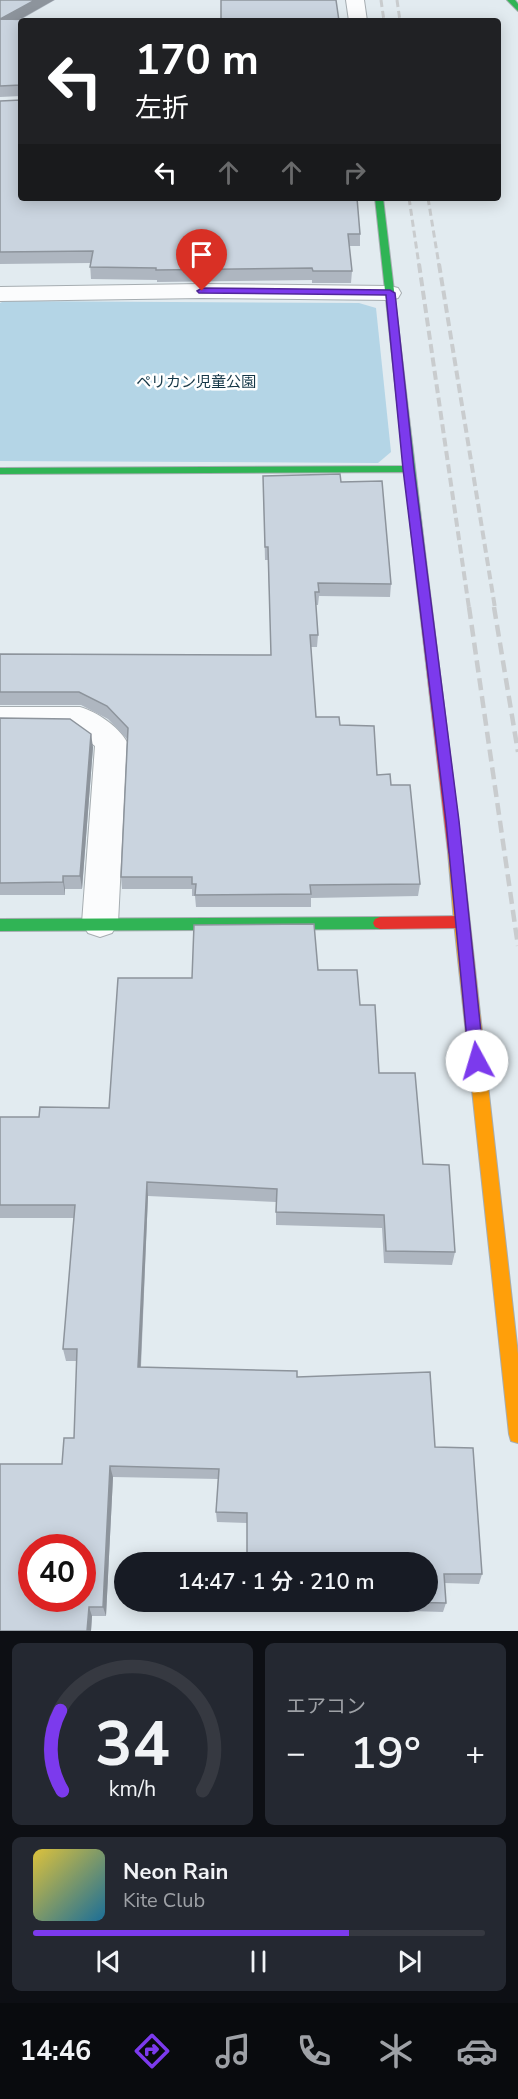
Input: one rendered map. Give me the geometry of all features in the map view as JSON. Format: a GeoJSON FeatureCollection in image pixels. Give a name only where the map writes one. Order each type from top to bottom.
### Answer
{"type":"FeatureCollection","features":[{"type":"Feature","properties":{"kind":"street"},"geometry":{"type":"LineString","coordinates":[[355,0],[358,18]]}},
{"type":"Feature","properties":{"kind":"street"},"geometry":{"type":"LineString","coordinates":[[511,0],[518,9]]}},
{"type":"Feature","properties":{"kind":"street"},"geometry":{"type":"LineString","coordinates":[[380,201],[409,469],[453,821],[461,922],[518,1434]]}},
{"type":"Feature","properties":{"kind":"street"},"geometry":{"type":"LineString","coordinates":[[0,294],[202,291],[390,293]]}},
{"type":"Feature","properties":{"kind":"street"},"geometry":{"type":"LineString","coordinates":[[0,471],[409,469]]}},
{"type":"Feature","properties":{"kind":"street"},"geometry":{"type":"LineString","coordinates":[[0,718],[80,718],[111,742],[100,923]]}},
{"type":"Feature","properties":{"kind":"street"},"geometry":{"type":"LineString","coordinates":[[0,925],[461,922]]}},
{"type":"Feature","properties":{"kind":"green space","name":"ペリカン児童公園"},"geometry":{"type":"Polygon","coordinates":[[[4,301],[359,303],[376,308],[391,452],[378,463],[0,461],[0,303],[4,301]]]}},
{"type":"Feature","properties":{"kind":"building"},"geometry":{"type":"Polygon","coordinates":[[[0,0],[35,0],[0,19],[0,0]]]}},
{"type":"Feature","properties":{"kind":"building"},"geometry":{"type":"Polygon","coordinates":[[[221,0],[336,0],[339,18],[221,18],[221,0]]]}},
{"type":"Feature","properties":{"kind":"building"},"geometry":{"type":"Polygon","coordinates":[[[0,19],[18,19],[18,85],[0,86],[0,19]]]}},
{"type":"Feature","properties":{"kind":"building"},"geometry":{"type":"Polygon","coordinates":[[[18,100],[18,201],[357,201],[360,234],[348,234],[352,271],[313,271],[312,268],[156,270],[156,268],[90,267],[93,251],[0,252],[0,101],[18,100]]]}},
{"type":"Feature","properties":{"kind":"building"},"geometry":{"type":"Polygon","coordinates":[[[340,474],[341,482],[382,481],[391,584],[318,583],[319,592],[315,592],[318,635],[310,635],[316,717],[339,717],[340,725],[374,726],[377,775],[390,774],[391,785],[410,785],[420,884],[310,885],[311,894],[195,895],[196,884],[192,884],[192,877],[121,877],[128,728],[107,706],[79,692],[0,692],[0,654],[271,655],[268,547],[265,547],[263,476],[340,474]]]}},
{"type":"Feature","properties":{"kind":"building"},"geometry":{"type":"Polygon","coordinates":[[[0,718],[70,719],[91,734],[80,876],[63,876],[63,882],[0,883],[0,718]]]}},
{"type":"Feature","properties":{"kind":"building"},"geometry":{"type":"Polygon","coordinates":[[[314,924],[318,970],[357,970],[360,1005],[375,1005],[379,1073],[415,1073],[423,1164],[449,1165],[455,1252],[386,1251],[384,1215],[276,1212],[277,1189],[147,1182],[138,1367],[297,1371],[297,1377],[430,1372],[435,1447],[473,1448],[482,1574],[444,1574],[446,1603],[438,1603],[438,1552],[247,1552],[247,1513],[216,1512],[219,1469],[110,1466],[103,1607],[96,1607],[96,1534],[18,1534],[18,1612],[89,1612],[87,1631],[0,1631],[0,1464],[62,1464],[64,1438],[74,1438],[77,1349],[63,1349],[75,1205],[0,1205],[0,1117],[39,1117],[40,1107],[109,1108],[118,978],[192,978],[194,925],[314,924]]]}},
{"type":"Feature","properties":{"kind":"railway"},"geometry":{"type":"LineString","coordinates":[[381,0],[384,18]]}},
{"type":"Feature","properties":{"kind":"railway"},"geometry":{"type":"LineString","coordinates":[[397,0],[400,18]]}},
{"type":"Feature","properties":{"kind":"railway"},"geometry":{"type":"LineString","coordinates":[[409,201],[419,265]]}},
{"type":"Feature","properties":{"kind":"railway"},"geometry":{"type":"LineString","coordinates":[[428,201],[439,265]]}},
{"type":"Feature","properties":{"kind":"railway"},"geometry":{"type":"LineString","coordinates":[[419,264],[469,608]]}},
{"type":"Feature","properties":{"kind":"railway"},"geometry":{"type":"LineString","coordinates":[[439,264],[495,608]]}},
{"type":"Feature","properties":{"kind":"railway"},"geometry":{"type":"LineString","coordinates":[[469,607],[518,946]]}},
{"type":"Feature","properties":{"kind":"railway"},"geometry":{"type":"LineString","coordinates":[[494,607],[518,752]]}},
{"type":"Feature","properties":{"kind":"traffic: fast"},"geometry":{"type":"LineString","coordinates":[[511,0],[518,9]]}},
{"type":"Feature","properties":{"kind":"traffic: fast"},"geometry":{"type":"LineString","coordinates":[[379,201],[422,577]]}},
{"type":"Feature","properties":{"kind":"traffic: fast"},"geometry":{"type":"LineString","coordinates":[[0,471],[409,469]]}},
{"type":"Feature","properties":{"kind":"traffic: fast"},"geometry":{"type":"LineString","coordinates":[[0,925],[380,923]]}},
{"type":"Feature","properties":{"kind":"traffic: slow"},"geometry":{"type":"LineString","coordinates":[[455,852],[518,1434]]}},
{"type":"Feature","properties":{"kind":"traffic: jam"},"geometry":{"type":"LineString","coordinates":[[422,577],[455,852]]}},
{"type":"Feature","properties":{"kind":"traffic: jam"},"geometry":{"type":"LineString","coordinates":[[380,923],[461,922]]}},
{"type":"Feature","properties":{"kind":"route"},"geometry":{"type":"LineString","coordinates":[[202,291],[390,293],[438,715],[453,821],[461,922],[477,1061]]}}]}
